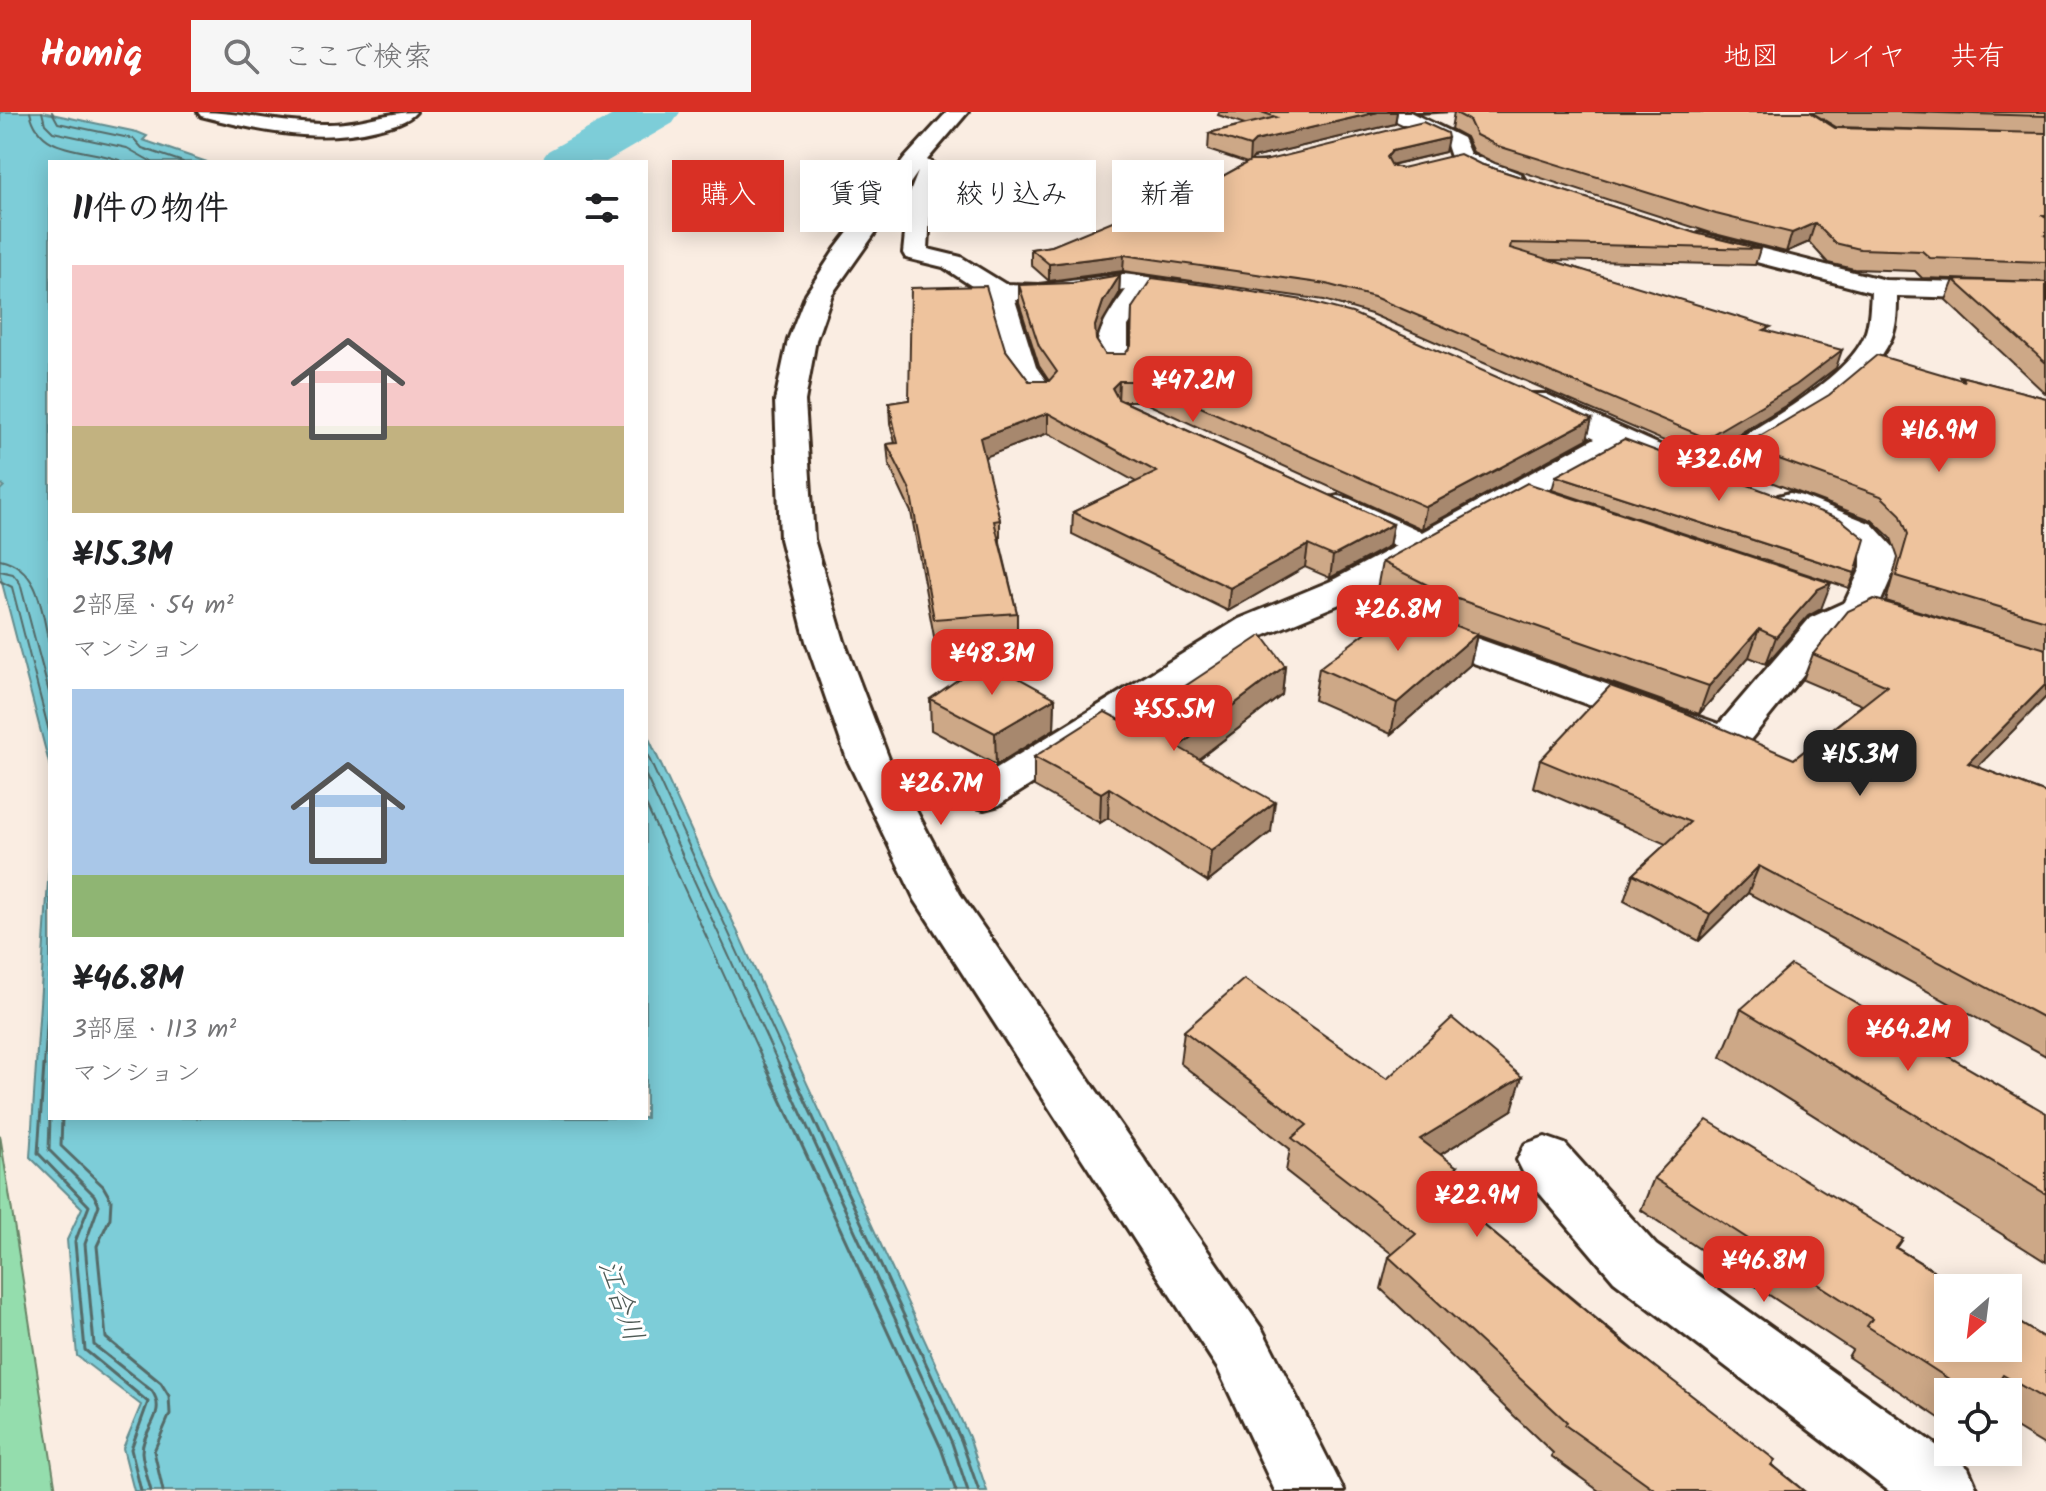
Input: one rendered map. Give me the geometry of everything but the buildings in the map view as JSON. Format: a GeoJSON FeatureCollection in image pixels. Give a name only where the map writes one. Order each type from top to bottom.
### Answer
{"type":"FeatureCollection","features":[{"type":"Feature","properties":{"kind":"street"},"geometry":{"type":"LineString","coordinates":[[208,112],[309,132],[366,127],[406,112]]}},
{"type":"Feature","properties":{"kind":"street"},"geometry":{"type":"LineString","coordinates":[[958,112],[913,163],[845,253],[819,294],[802,340],[790,401],[797,539],[825,641],[868,759],[939,900],[1240,1349],[1310,1491]]}},
{"type":"Feature","properties":{"kind":"street"},"geometry":{"type":"LineString","coordinates":[[1407,124],[1457,119]]}},
{"type":"Feature","properties":{"kind":"street"},"geometry":{"type":"LineString","coordinates":[[1407,124],[1456,142],[1451,159],[1529,185]]}},
{"type":"Feature","properties":{"kind":"street"},"geometry":{"type":"LineString","coordinates":[[913,163],[932,169],[920,195],[915,253],[952,262],[999,292],[1052,292],[1123,282],[1228,296]]}},
{"type":"Feature","properties":{"kind":"street"},"geometry":{"type":"LineString","coordinates":[[1673,231],[1885,288],[2046,292]]}},
{"type":"Feature","properties":{"kind":"street"},"geometry":{"type":"LineString","coordinates":[[1173,287],[1199,269]]}},
{"type":"Feature","properties":{"kind":"street"},"geometry":{"type":"LineString","coordinates":[[1114,364],[1114,326],[1143,284]]}},
{"type":"Feature","properties":{"kind":"street"},"geometry":{"type":"LineString","coordinates":[[1702,473],[1846,380],[1869,356],[1879,335],[1885,288]]}},
{"type":"Feature","properties":{"kind":"street"},"geometry":{"type":"LineString","coordinates":[[999,292],[1022,368],[1039,392]]}},
{"type":"Feature","properties":{"kind":"street"},"geometry":{"type":"LineString","coordinates":[[1504,386],[1702,473],[1839,520],[1863,532],[1877,545],[1881,560],[1876,614]]}},
{"type":"Feature","properties":{"kind":"street"},"geometry":{"type":"LineString","coordinates":[[984,795],[1252,627],[1344,589],[1620,437]]}},
{"type":"Feature","properties":{"kind":"street"},"geometry":{"type":"LineString","coordinates":[[1517,493],[1562,509]]}},
{"type":"Feature","properties":{"kind":"street"},"geometry":{"type":"LineString","coordinates":[[1311,494],[1423,545]]}},
{"type":"Feature","properties":{"kind":"street"},"geometry":{"type":"LineString","coordinates":[[1344,589],[1429,634],[1727,741],[1823,626],[1876,614]]}},
{"type":"Feature","properties":{"kind":"street"},"geometry":{"type":"LineString","coordinates":[[1816,594],[1876,614]]}},
{"type":"Feature","properties":{"kind":"street"},"geometry":{"type":"LineString","coordinates":[[1545,1160],[1635,1263],[1944,1491]]}},
{"type":"Feature","properties":{"kind":"green space"},"geometry":{"type":"Polygon","coordinates":[[[0,1135],[56,1491],[0,1491],[0,1135]]]}},
{"type":"Feature","properties":{"kind":"water"},"geometry":{"type":"Polygon","coordinates":[[[0,112],[42,112],[137,132],[147,136],[143,140],[201,160],[48,160],[48,759],[0,575],[0,490],[4,486],[0,483],[0,112]]]}},
{"type":"Feature","properties":{"kind":"water","name":"江合川"},"geometry":{"type":"Polygon","coordinates":[[[648,736],[969,1437],[987,1491],[134,1491],[123,1448],[141,1405],[77,1356],[67,1240],[82,1208],[30,1157],[48,882],[48,1120],[648,1120],[648,736]]]}},
{"type":"Feature","properties":{"kind":"waterway"},"geometry":{"type":"LineString","coordinates":[[571,160],[655,112]]}}]}
